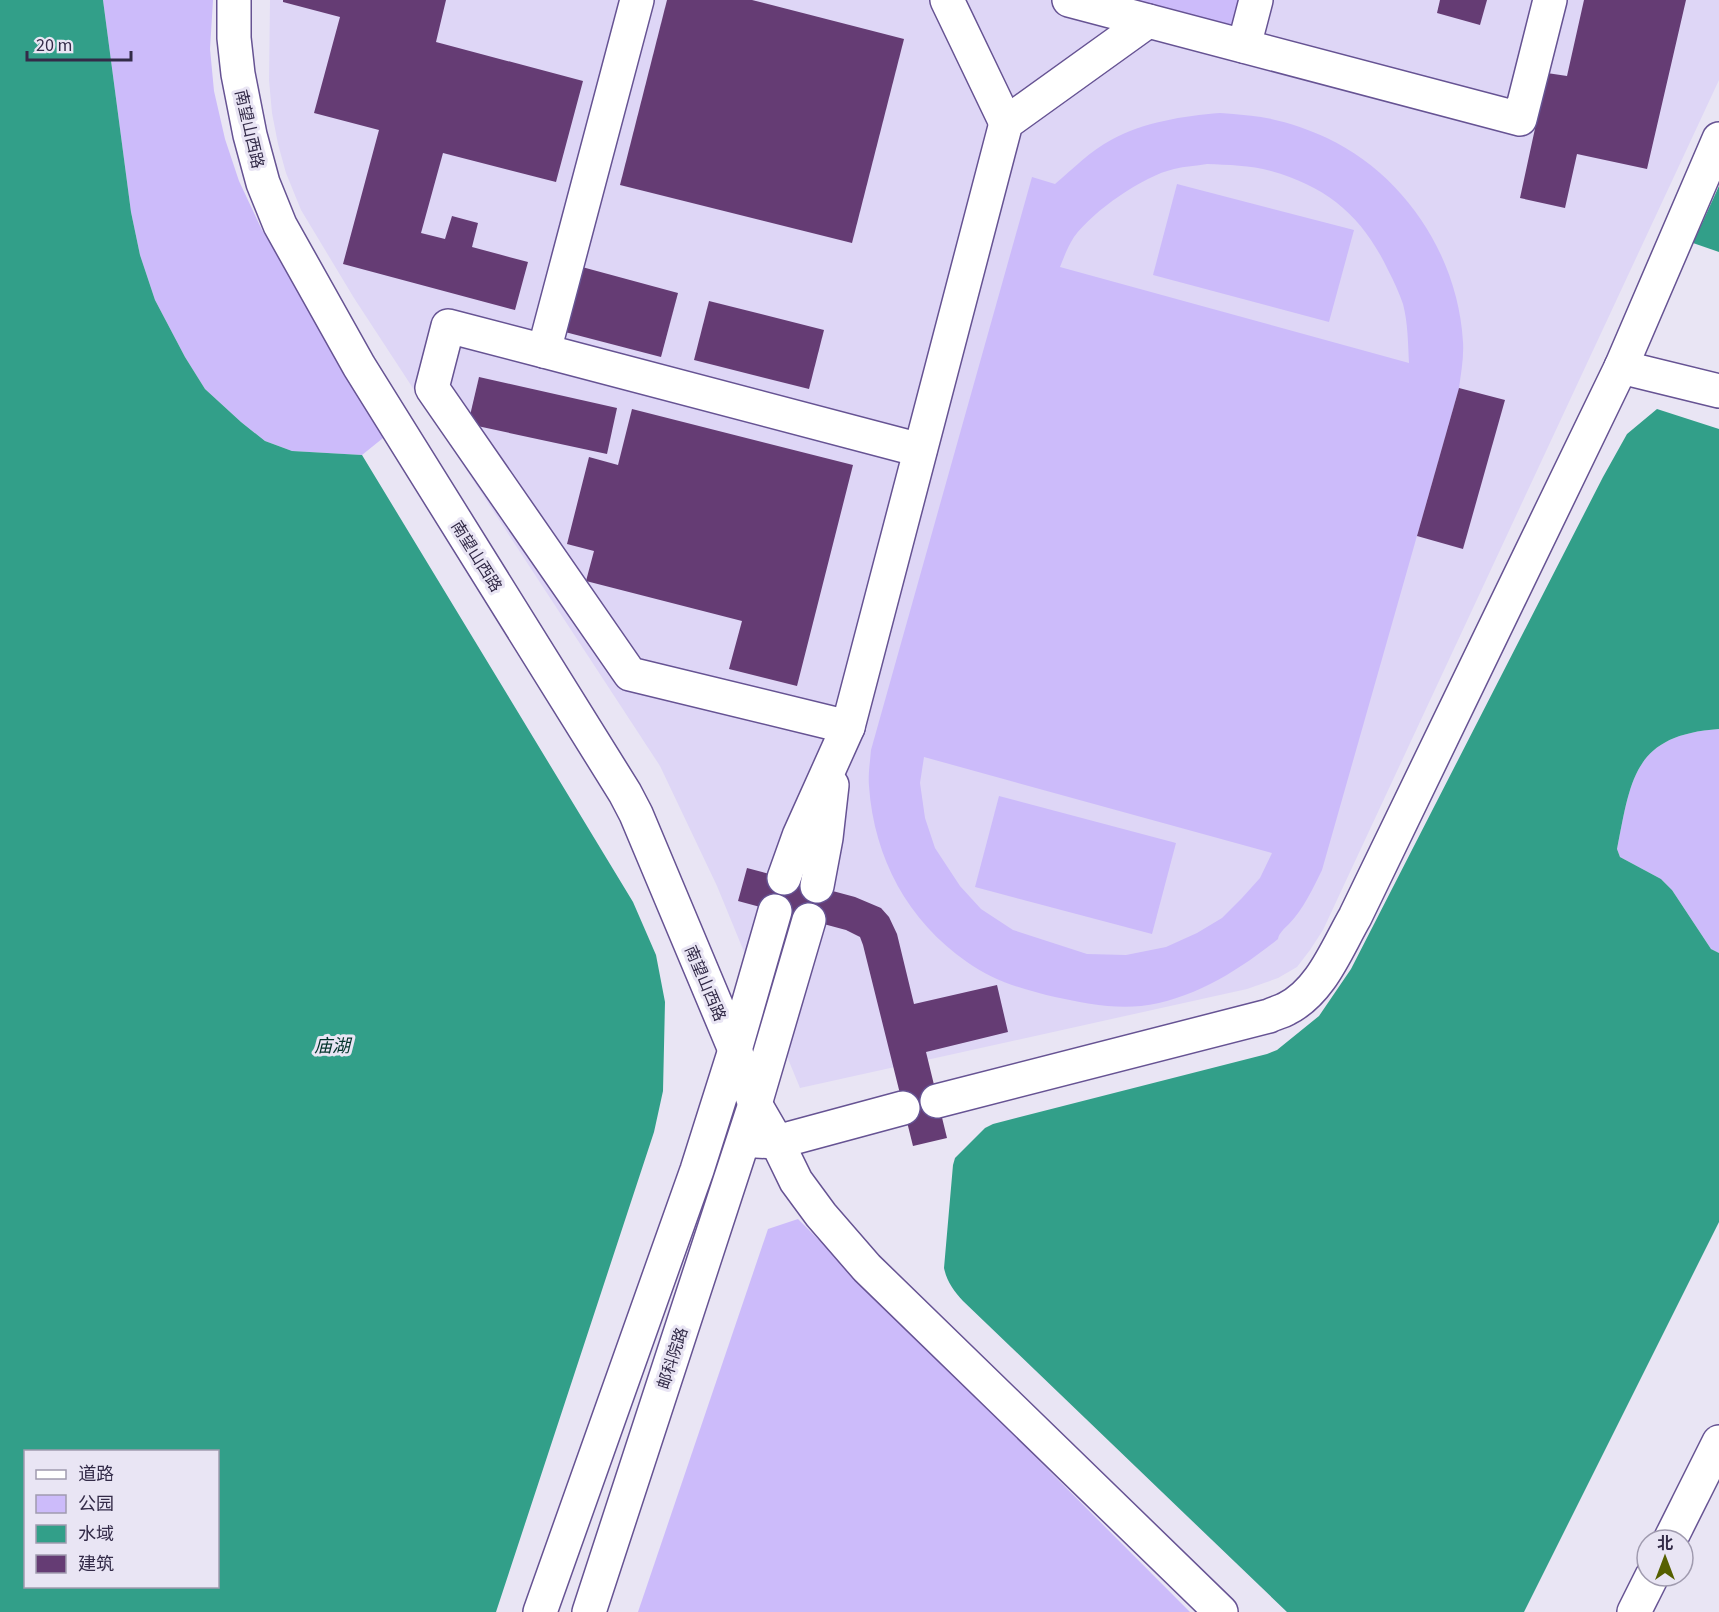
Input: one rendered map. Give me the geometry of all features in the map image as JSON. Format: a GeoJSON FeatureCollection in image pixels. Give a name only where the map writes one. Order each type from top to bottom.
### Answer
{"type":"FeatureCollection","features":[{"type":"Feature","properties":{"kind":"street","name":"南望山西路"},"geometry":{"type":"LineString","coordinates":[[234,0],[234,38],[249,135],[263,183],[280,225],[359,366],[625,793],[636,814],[735,1050],[755,1104],[796,1181],[821,1215],[867,1268],[1221,1612]]}},
{"type":"Feature","properties":{"kind":"street"},"geometry":{"type":"LineString","coordinates":[[544,351],[637,0]]}},
{"type":"Feature","properties":{"kind":"street"},"geometry":{"type":"LineString","coordinates":[[947,0],[1006,123]]}},
{"type":"Feature","properties":{"kind":"street"},"geometry":{"type":"LineString","coordinates":[[1069,0],[1520,119],[1550,0]]}},
{"type":"Feature","properties":{"kind":"street"},"geometry":{"type":"LineString","coordinates":[[1244,46],[1256,0]]}},
{"type":"Feature","properties":{"kind":"street"},"geometry":{"type":"LineString","coordinates":[[817,886],[842,740],[1006,123],[1148,21]]}},
{"type":"Feature","properties":{"kind":"street"},"geometry":{"type":"LineString","coordinates":[[937,1101],[1269,1016],[1287,1009],[1306,995],[1322,976],[1355,917],[1621,367],[1719,139]]}},
{"type":"Feature","properties":{"kind":"street"},"geometry":{"type":"LineString","coordinates":[[842,740],[630,674],[432,388],[448,326],[920,450]]}},
{"type":"Feature","properties":{"kind":"street"},"geometry":{"type":"LineString","coordinates":[[1621,367],[1719,391]]}},
{"type":"Feature","properties":{"kind":"street"},"geometry":{"type":"LineString","coordinates":[[784,878],[799,836],[842,740]]}},
{"type":"Feature","properties":{"kind":"street"},"geometry":{"type":"LineString","coordinates":[[540,1612],[697,1170],[775,911]]}},
{"type":"Feature","properties":{"kind":"street","name":"邮科院路"},"geometry":{"type":"LineString","coordinates":[[589,1612],[755,1104],[808,920]]}},
{"type":"Feature","properties":{"kind":"street"},"geometry":{"type":"LineString","coordinates":[[707,1138],[777,1142],[903,1108]]}},
{"type":"Feature","properties":{"kind":"street"},"geometry":{"type":"LineString","coordinates":[[1676,1528],[1719,1442]]}},
{"type":"Feature","properties":{"kind":"street"},"geometry":{"type":"LineString","coordinates":[[1634,1612],[1646,1588]]}},
{"type":"Feature","properties":{"kind":"shaded area"},"geometry":{"type":"Polygon","coordinates":[[[270,0],[1719,0],[1719,80],[1323,930],[1297,967],[1278,978],[1247,989],[800,1088],[717,886],[660,766],[354,298],[301,210],[286,173],[272,113],[269,80],[270,0]]]}},
{"type":"Feature","properties":{"kind":"green space"},"geometry":{"type":"Polygon","coordinates":[[[103,0],[213,0],[210,49],[214,91],[225,139],[239,181],[262,230],[388,434],[362,455],[292,451],[265,441],[205,389],[185,357],[155,300],[140,255],[131,212],[103,0]]]}},
{"type":"Feature","properties":{"kind":"green space"},"geometry":{"type":"Polygon","coordinates":[[[1124,0],[1243,0],[1236,27],[1124,0]]]}},
{"type":"Feature","properties":{"kind":"green space"},"geometry":{"type":"Polygon","coordinates":[[[1220,113],[1277,120],[1327,138],[1355,154],[1380,173],[1403,196],[1438,249],[1451,279],[1459,310],[1463,342],[1459,388],[1322,870],[1307,898],[1278,939],[1231,973],[1214,982],[1178,998],[1160,1003],[1130,1007],[1098,1005],[1044,994],[998,980],[967,962],[946,946],[928,927],[911,907],[898,886],[878,838],[869,786],[871,750],[1032,177],[1055,184],[1096,149],[1124,134],[1164,121],[1220,113]],[[1207,164],[1162,173],[1120,196],[1082,227],[1074,237],[1060,267],[1409,363],[1405,311],[1392,278],[1367,234],[1342,207],[1310,186],[1271,171],[1207,164]],[[924,757],[920,783],[925,818],[935,848],[960,886],[981,909],[1013,930],[1087,954],[1126,955],[1166,947],[1197,933],[1222,918],[1242,898],[1260,878],[1272,853],[924,757]]]}},
{"type":"Feature","properties":{"kind":"green space"},"geometry":{"type":"Polygon","coordinates":[[[1177,184],[1354,230],[1329,322],[1153,275],[1177,184]]]}},
{"type":"Feature","properties":{"kind":"green space"},"geometry":{"type":"Polygon","coordinates":[[[1719,729],[1719,953],[1711,949],[1672,890],[1661,879],[1620,857],[1617,849],[1627,801],[1641,765],[1653,751],[1669,740],[1691,733],[1719,729]]]}},
{"type":"Feature","properties":{"kind":"green space"},"geometry":{"type":"Polygon","coordinates":[[[999,796],[1176,843],[1152,934],[975,887],[999,796]]]}},
{"type":"Feature","properties":{"kind":"green space"},"geometry":{"type":"Polygon","coordinates":[[[798,1219],[1190,1612],[638,1612],[768,1229],[798,1219]]]}},
{"type":"Feature","properties":{"kind":"water","name":"庙湖"},"geometry":{"type":"Polygon","coordinates":[[[0,0],[103,0],[131,212],[140,255],[155,300],[185,357],[205,389],[265,441],[292,451],[362,455],[633,902],[656,955],[665,1002],[663,1091],[654,1132],[496,1612],[0,1612],[0,0]]]}},
{"type":"Feature","properties":{"kind":"water"},"geometry":{"type":"Polygon","coordinates":[[[1719,186],[1719,252],[1693,243],[1719,186]]]}},
{"type":"Feature","properties":{"kind":"water"},"geometry":{"type":"Polygon","coordinates":[[[1657,409],[1719,429],[1719,729],[1691,733],[1669,740],[1653,751],[1641,765],[1627,801],[1617,849],[1620,857],[1661,879],[1672,890],[1711,949],[1719,953],[1719,1222],[1524,1612],[1287,1612],[954,1290],[944,1268],[955,1158],[985,1128],[993,1124],[1267,1054],[1277,1050],[1319,1016],[1351,969],[1603,477],[1627,434],[1657,409]]]}},
{"type":"Feature","properties":{"kind":"building"},"geometry":{"type":"Polygon","coordinates":[[[283,0],[446,0],[436,42],[583,81],[556,182],[443,153],[421,233],[445,239],[452,216],[478,223],[472,247],[528,262],[515,310],[343,264],[379,130],[314,113],[340,17],[283,2],[283,0]]]}},
{"type":"Feature","properties":{"kind":"building"},"geometry":{"type":"Polygon","coordinates":[[[667,0],[752,0],[904,39],[852,243],[620,185],[667,0]]]}},
{"type":"Feature","properties":{"kind":"building"},"geometry":{"type":"Polygon","coordinates":[[[1440,0],[1487,0],[1480,25],[1437,13],[1440,0]]]}},
{"type":"Feature","properties":{"kind":"building"},"geometry":{"type":"Polygon","coordinates":[[[1584,0],[1686,0],[1647,169],[1577,154],[1565,208],[1520,198],[1547,73],[1567,76],[1584,0]]]}},
{"type":"Feature","properties":{"kind":"building"},"geometry":{"type":"Polygon","coordinates":[[[582,267],[678,293],[661,357],[565,332],[582,267]]]}},
{"type":"Feature","properties":{"kind":"building"},"geometry":{"type":"Polygon","coordinates":[[[709,301],[824,330],[809,389],[694,360],[709,301]]]}},
{"type":"Feature","properties":{"kind":"building"},"geometry":{"type":"Polygon","coordinates":[[[479,377],[617,408],[607,454],[468,424],[479,377]]]}},
{"type":"Feature","properties":{"kind":"building"},"geometry":{"type":"Polygon","coordinates":[[[1459,388],[1505,400],[1463,549],[1417,536],[1459,388]]]}},
{"type":"Feature","properties":{"kind":"building"},"geometry":{"type":"Polygon","coordinates":[[[632,409],[853,465],[797,686],[729,669],[742,621],[586,581],[594,551],[567,544],[589,457],[618,465],[632,409]]]}},
{"type":"Feature","properties":{"kind":"building"},"geometry":{"type":"Polygon","coordinates":[[[747,868],[855,897],[881,908],[889,917],[897,934],[914,1004],[997,985],[1008,1032],[926,1052],[947,1138],[913,1146],[860,937],[846,930],[738,901],[747,868]]]}}]}
